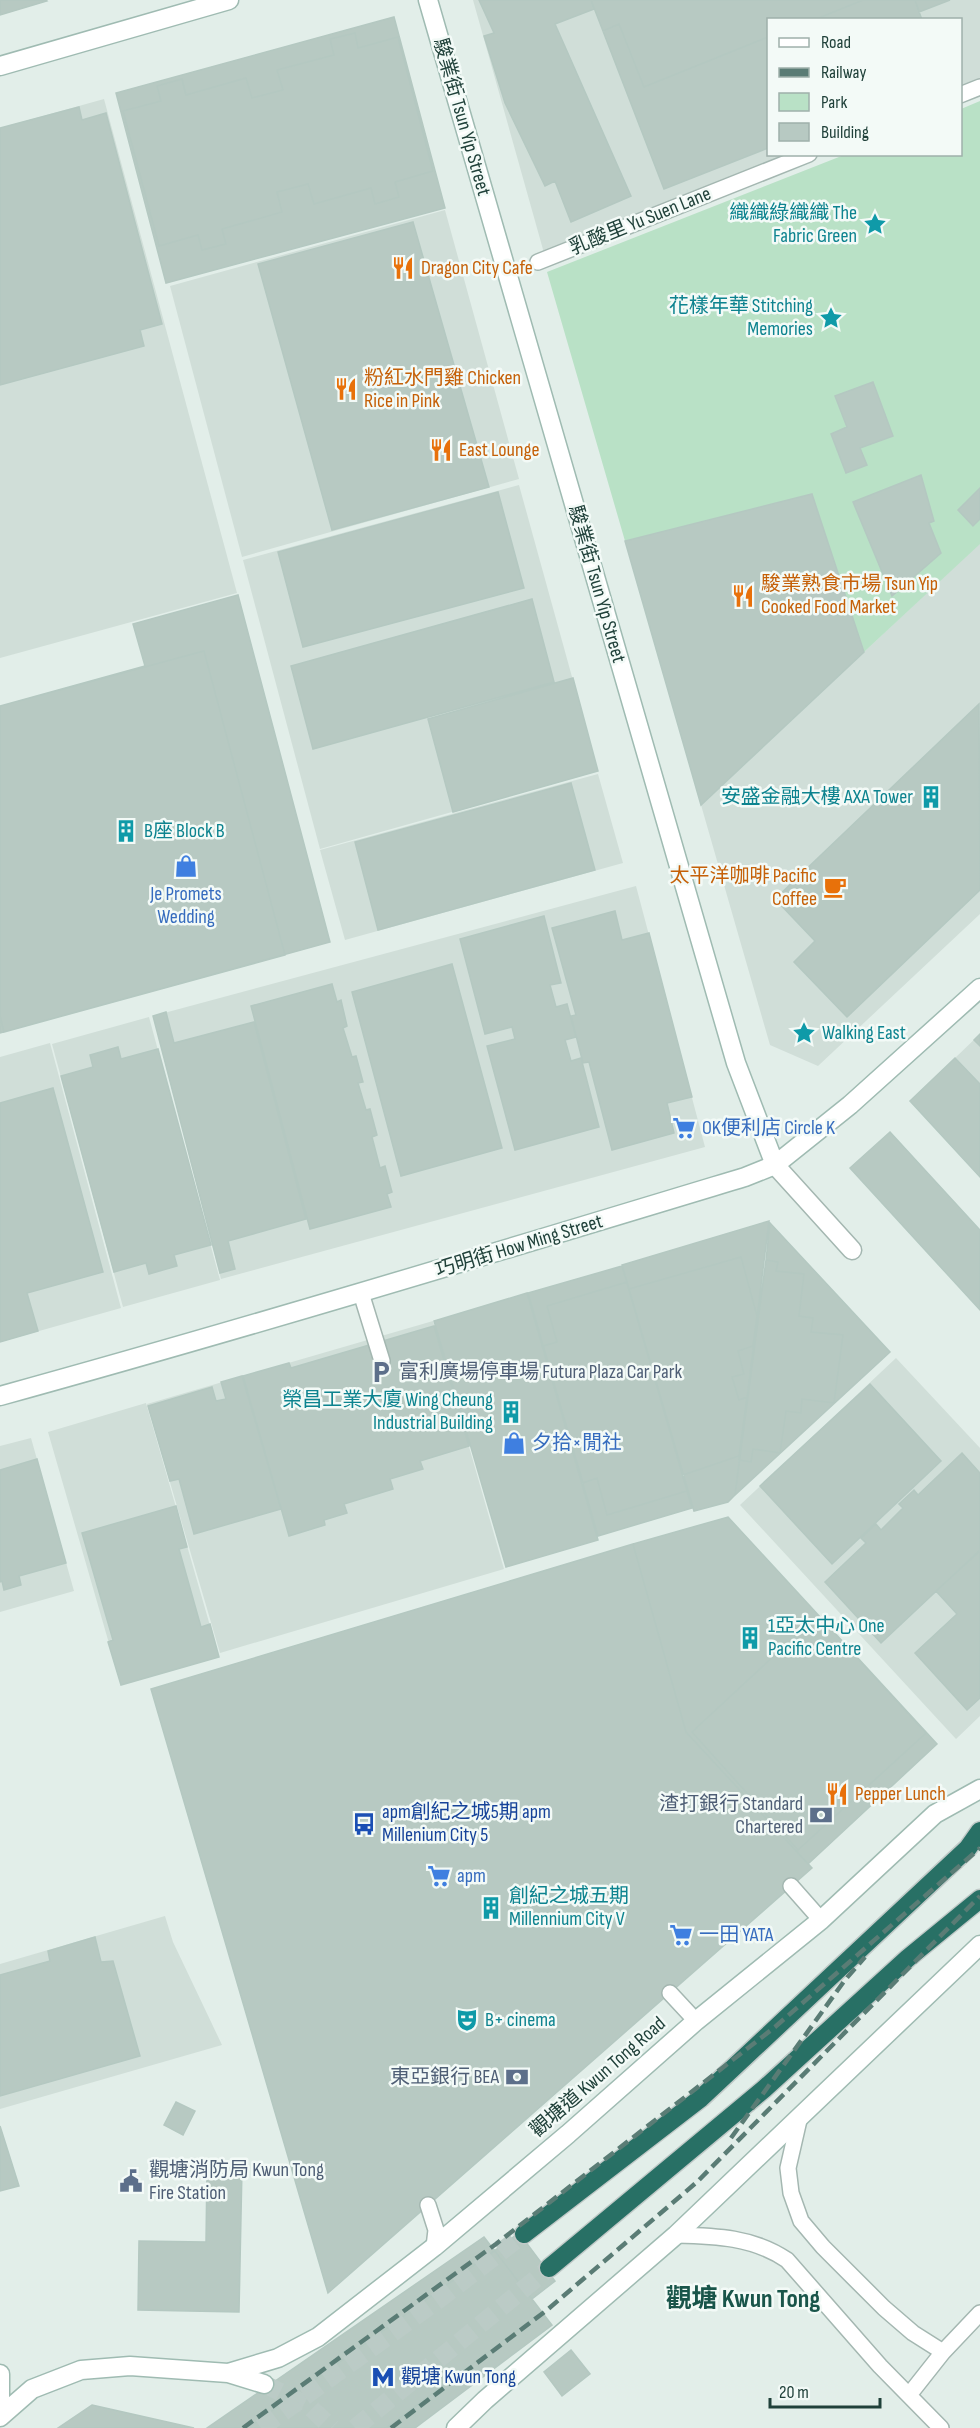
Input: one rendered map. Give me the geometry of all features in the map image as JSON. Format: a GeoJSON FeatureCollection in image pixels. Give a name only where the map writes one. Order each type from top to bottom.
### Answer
{"type":"FeatureCollection","features":[{"type":"Feature","properties":{"kind":"highway"},"geometry":{"type":"LineString","coordinates":[[524,2234],[701,2098],[968,1848],[980,1831]]}},
{"type":"Feature","properties":{"kind":"highway"},"geometry":{"type":"LineString","coordinates":[[549,2268],[764,2089],[908,1958],[980,1899]]}},
{"type":"Feature","properties":{"kind":"street"},"geometry":{"type":"LineString","coordinates":[[0,66],[229,0]]}},
{"type":"Feature","properties":{"kind":"street","name":"駿業街 Tsun Yip Street"},"geometry":{"type":"LineString","coordinates":[[428,0],[736,1063],[775,1165]]}},
{"type":"Feature","properties":{"kind":"street","name":"巧明街 How Ming Street"},"geometry":{"type":"LineString","coordinates":[[0,1396],[107,1368],[361,1293],[745,1177],[775,1165],[850,1106],[980,988]]}},
{"type":"Feature","properties":{"kind":"street"},"geometry":{"type":"LineString","coordinates":[[775,1165],[852,1250]]}},
{"type":"Feature","properties":{"kind":"street","name":"觀塘道 Kwun Tong Road"},"geometry":{"type":"LineString","coordinates":[[228,2373],[278,2358],[318,2337],[434,2247],[568,2134],[696,2021],[821,1920],[935,1814],[980,1789]]}},
{"type":"Feature","properties":{"kind":"street"},"geometry":{"type":"LineString","coordinates":[[456,2428],[494,2392],[676,2235],[980,1945]]}},
{"type":"Feature","properties":{"kind":"street","name":"觀塘道 Kwun Tong Road"},"geometry":{"type":"LineString","coordinates":[[0,2417],[32,2389],[81,2370],[130,2366],[228,2373],[264,2384]]}},
{"type":"Feature","properties":{"kind":"street"},"geometry":{"type":"LineString","coordinates":[[0,2374],[0,2398]]}},
{"type":"Feature","properties":{"kind":"lane"},"geometry":{"type":"LineString","coordinates":[[962,93],[980,87]]}},
{"type":"Feature","properties":{"kind":"lane","name":"乳酸里 Yu Suen Lane"},"geometry":{"type":"LineString","coordinates":[[537,262],[804,156]]}},
{"type":"Feature","properties":{"kind":"lane"},"geometry":{"type":"LineString","coordinates":[[361,1293],[382,1361]]}},
{"type":"Feature","properties":{"kind":"lane"},"geometry":{"type":"LineString","coordinates":[[791,1887],[821,1920]]}},
{"type":"Feature","properties":{"kind":"lane"},"geometry":{"type":"LineString","coordinates":[[670,1993],[696,2021]]}},
{"type":"Feature","properties":{"kind":"lane"},"geometry":{"type":"LineString","coordinates":[[799,2120],[788,2168],[791,2193],[801,2221],[823,2247],[884,2308],[913,2333],[943,2352]]}},
{"type":"Feature","properties":{"kind":"lane"},"geometry":{"type":"LineString","coordinates":[[428,2205],[436,2230],[434,2247]]}},
{"type":"Feature","properties":{"kind":"lane"},"geometry":{"type":"LineString","coordinates":[[676,2235],[720,2236],[758,2245],[780,2256],[941,2428]]}},
{"type":"Feature","properties":{"kind":"lane"},"geometry":{"type":"LineString","coordinates":[[909,2395],[943,2352],[980,2313]]}},
{"type":"Feature","properties":{"kind":"shaded area"},"geometry":{"type":"Polygon","coordinates":[[[473,0],[980,0],[980,82],[962,89],[962,18],[767,18],[767,156],[792,156],[544,253],[473,0]]]}},
{"type":"Feature","properties":{"kind":"shaded area"},"geometry":{"type":"Polygon","coordinates":[[[104,99],[237,593],[0,658],[0,128],[104,99]]]}},
{"type":"Feature","properties":{"kind":"shaded area"},"geometry":{"type":"Polygon","coordinates":[[[445,210],[519,479],[242,557],[170,286],[445,210]]]}},
{"type":"Feature","properties":{"kind":"shaded area"},"geometry":{"type":"Polygon","coordinates":[[[519,485],[598,771],[320,849],[243,560],[519,485]]]}},
{"type":"Feature","properties":{"kind":"shaded area"},"geometry":{"type":"Polygon","coordinates":[[[980,543],[980,914],[818,1066],[770,1045],[701,805],[980,543]]]}},
{"type":"Feature","properties":{"kind":"shaded area"},"geometry":{"type":"Polygon","coordinates":[[[598,774],[623,863],[345,940],[320,850],[598,774]]]}},
{"type":"Feature","properties":{"kind":"shaded area"},"geometry":{"type":"Polygon","coordinates":[[[636,886],[705,1147],[221,1279],[153,1016],[636,886]]]}},
{"type":"Feature","properties":{"kind":"shaded area"},"geometry":{"type":"Polygon","coordinates":[[[149,1017],[220,1280],[123,1307],[52,1044],[149,1017]]]}},
{"type":"Feature","properties":{"kind":"shaded area"},"geometry":{"type":"Polygon","coordinates":[[[980,1034],[980,1085],[955,1058],[980,1034]]]}},
{"type":"Feature","properties":{"kind":"shaded area"},"geometry":{"type":"Polygon","coordinates":[[[50,1043],[121,1308],[0,1342],[0,1057],[50,1043]]]}},
{"type":"Feature","properties":{"kind":"shaded area"},"geometry":{"type":"Polygon","coordinates":[[[433,1321],[504,1569],[220,1653],[147,1404],[433,1321]]]}},
{"type":"Feature","properties":{"kind":"shaded area"},"geometry":{"type":"Polygon","coordinates":[[[896,1358],[980,1448],[980,1716],[956,1739],[740,1505],[896,1358]]]}},
{"type":"Feature","properties":{"kind":"shaded area"},"geometry":{"type":"Polygon","coordinates":[[[146,1403],[219,1657],[121,1685],[48,1432],[146,1403]]]}},
{"type":"Feature","properties":{"kind":"shaded area"},"geometry":{"type":"Polygon","coordinates":[[[31,1438],[74,1591],[0,1612],[0,1446],[31,1438]]]}},
{"type":"Feature","properties":{"kind":"shaded area"},"geometry":{"type":"Polygon","coordinates":[[[165,1916],[173,1942],[222,2045],[0,2109],[0,1964],[165,1916]]]}},
{"type":"Feature","properties":{"kind":"green space"},"geometry":{"type":"Polygon","coordinates":[[[980,101],[980,544],[864,652],[812,494],[625,541],[547,272],[841,156],[962,156],[962,109],[980,101]]]}},
{"type":"Feature","properties":{"kind":"building"},"geometry":{"type":"Polygon","coordinates":[[[0,0],[46,0],[47,1],[0,15],[0,0]]]}},
{"type":"Feature","properties":{"kind":"building"},"geometry":{"type":"Polygon","coordinates":[[[479,0],[591,0],[594,9],[555,24],[631,196],[571,222],[555,181],[545,186],[505,103],[484,36],[494,33],[479,0]]]}},
{"type":"Feature","properties":{"kind":"building"},"geometry":{"type":"Polygon","coordinates":[[[591,0],[863,0],[819,18],[767,18],[767,37],[644,87],[619,24],[603,31],[591,0]]]}},
{"type":"Feature","properties":{"kind":"building"},"geometry":{"type":"Polygon","coordinates":[[[591,0],[915,0],[921,18],[767,18],[767,148],[664,189],[591,0]]]}},
{"type":"Feature","properties":{"kind":"building"},"geometry":{"type":"Polygon","coordinates":[[[915,0],[950,0],[919,12],[915,0]]]}},
{"type":"Feature","properties":{"kind":"building"},"geometry":{"type":"Polygon","coordinates":[[[394,17],[445,208],[166,283],[116,93],[394,17]]]}},
{"type":"Feature","properties":{"kind":"building"},"geometry":{"type":"Polygon","coordinates":[[[355,33],[358,48],[398,37],[433,171],[395,182],[399,197],[375,204],[371,188],[314,204],[308,184],[277,192],[282,212],[222,229],[226,244],[202,250],[198,235],[159,246],[123,111],[161,101],[157,86],[182,79],[186,95],[246,78],[252,98],[283,90],[277,70],[334,55],[330,39],[355,33]]]}},
{"type":"Feature","properties":{"kind":"building"},"geometry":{"type":"Polygon","coordinates":[[[79,107],[82,120],[106,113],[162,324],[140,330],[144,346],[0,385],[0,128],[79,107]]]}},
{"type":"Feature","properties":{"kind":"building"},"geometry":{"type":"Polygon","coordinates":[[[413,222],[489,487],[332,530],[258,264],[413,222]]]}},
{"type":"Feature","properties":{"kind":"building"},"geometry":{"type":"Polygon","coordinates":[[[873,382],[893,436],[860,448],[867,465],[846,473],[831,434],[847,427],[835,396],[873,382]]]}},
{"type":"Feature","properties":{"kind":"building"},"geometry":{"type":"Polygon","coordinates":[[[921,475],[934,521],[929,523],[941,553],[892,596],[853,502],[921,475]]]}},
{"type":"Feature","properties":{"kind":"building"},"geometry":{"type":"Polygon","coordinates":[[[980,488],[980,519],[973,526],[958,510],[980,488]]]}},
{"type":"Feature","properties":{"kind":"building"},"geometry":{"type":"Polygon","coordinates":[[[498,492],[524,588],[303,647],[278,552],[498,492]]]}},
{"type":"Feature","properties":{"kind":"building","name":"駿業熟食市場 Tsun Yip Cooked Food Market"},"geometry":{"type":"Polygon","coordinates":[[[812,494],[864,652],[701,805],[625,541],[812,494]]]}},
{"type":"Feature","properties":{"kind":"building","name":"B座 Block B"},"geometry":{"type":"Polygon","coordinates":[[[238,595],[330,942],[0,1033],[0,706],[145,666],[133,624],[238,595]]]}},
{"type":"Feature","properties":{"kind":"building"},"geometry":{"type":"Polygon","coordinates":[[[532,599],[554,682],[313,749],[291,666],[532,599]]]}},
{"type":"Feature","properties":{"kind":"building","name":"B座 Block B"},"geometry":{"type":"Polygon","coordinates":[[[204,651],[285,955],[4,1032],[0,1016],[0,706],[204,651]]]}},
{"type":"Feature","properties":{"kind":"building"},"geometry":{"type":"Polygon","coordinates":[[[573,678],[598,771],[453,812],[428,719],[573,678]]]}},
{"type":"Feature","properties":{"kind":"building","name":"安盛金融大樓 AXA Tower"},"geometry":{"type":"Polygon","coordinates":[[[979,704],[980,890],[847,1017],[794,962],[815,941],[775,899],[979,704]]]}},
{"type":"Feature","properties":{"kind":"building"},"geometry":{"type":"Polygon","coordinates":[[[571,783],[595,870],[378,930],[355,842],[571,783]]]}},
{"type":"Feature","properties":{"kind":"building"},"geometry":{"type":"Polygon","coordinates":[[[615,911],[622,940],[649,933],[692,1097],[667,1103],[674,1133],[612,1150],[589,1062],[583,1063],[571,1016],[576,1015],[552,928],[615,911]]]}},
{"type":"Feature","properties":{"kind":"building"},"geometry":{"type":"Polygon","coordinates":[[[544,916],[561,983],[550,985],[556,1007],[567,1004],[576,1037],[565,1040],[571,1061],[581,1058],[599,1127],[515,1150],[487,1046],[515,1039],[512,1027],[485,1034],[460,939],[544,916]]]}},
{"type":"Feature","properties":{"kind":"building"},"geometry":{"type":"Polygon","coordinates":[[[452,964],[502,1148],[401,1176],[352,992],[452,964]]]}},
{"type":"Feature","properties":{"kind":"building"},"geometry":{"type":"Polygon","coordinates":[[[332,984],[337,1002],[341,1000],[347,1026],[343,1028],[352,1057],[356,1056],[363,1082],[358,1083],[366,1110],[370,1109],[377,1135],[372,1137],[380,1168],[385,1166],[392,1192],[387,1194],[391,1207],[310,1229],[251,1006],[332,984]]]}},
{"type":"Feature","properties":{"kind":"building"},"geometry":{"type":"Polygon","coordinates":[[[166,1012],[174,1043],[254,1022],[306,1219],[228,1241],[235,1269],[220,1273],[153,1016],[166,1012]]]}},
{"type":"Feature","properties":{"kind":"building"},"geometry":{"type":"Polygon","coordinates":[[[980,1034],[980,1046],[974,1040],[980,1034]]]}},
{"type":"Feature","properties":{"kind":"building"},"geometry":{"type":"Polygon","coordinates":[[[118,1047],[121,1059],[158,1049],[211,1245],[174,1255],[177,1266],[149,1274],[146,1263],[114,1272],[61,1076],[93,1067],[90,1055],[118,1047]]]}},
{"type":"Feature","properties":{"kind":"building"},"geometry":{"type":"Polygon","coordinates":[[[955,1058],[980,1084],[980,1177],[910,1101],[955,1058]]]}},
{"type":"Feature","properties":{"kind":"building"},"geometry":{"type":"Polygon","coordinates":[[[53,1088],[103,1272],[27,1293],[38,1331],[0,1342],[0,1103],[53,1088]]]}},
{"type":"Feature","properties":{"kind":"building"},"geometry":{"type":"Polygon","coordinates":[[[890,1132],[980,1230],[980,1310],[850,1168],[890,1132]]]}},
{"type":"Feature","properties":{"kind":"building"},"geometry":{"type":"Polygon","coordinates":[[[769,1221],[735,1495],[728,1502],[694,1511],[622,1265],[769,1221]]]}},
{"type":"Feature","properties":{"kind":"building"},"geometry":{"type":"Polygon","coordinates":[[[770,1223],[890,1352],[735,1495],[766,1260],[770,1223]]]}},
{"type":"Feature","properties":{"kind":"building"},"geometry":{"type":"Polygon","coordinates":[[[741,1257],[757,1316],[753,1346],[738,1351],[744,1374],[732,1377],[739,1400],[747,1397],[739,1456],[683,1475],[629,1289],[741,1257]]]}},
{"type":"Feature","properties":{"kind":"building"},"geometry":{"type":"Polygon","coordinates":[[[766,1260],[778,1262],[776,1271],[804,1274],[799,1316],[813,1318],[811,1332],[843,1335],[834,1403],[802,1399],[801,1413],[786,1411],[780,1453],[753,1449],[751,1462],[739,1460],[766,1260]]]}},
{"type":"Feature","properties":{"kind":"building"},"geometry":{"type":"Polygon","coordinates":[[[622,1266],[692,1508],[598,1536],[528,1293],[622,1266]]]}},
{"type":"Feature","properties":{"kind":"building"},"geometry":{"type":"Polygon","coordinates":[[[627,1282],[687,1491],[607,1515],[597,1478],[583,1483],[543,1346],[557,1342],[547,1306],[627,1282]]]}},
{"type":"Feature","properties":{"kind":"building","name":"榮昌工業大廈 Wing Cheung Industrial Building"},"geometry":{"type":"Polygon","coordinates":[[[527,1293],[598,1540],[506,1567],[434,1321],[527,1293]]]}},
{"type":"Feature","properties":{"kind":"building"},"geometry":{"type":"Polygon","coordinates":[[[434,1326],[469,1446],[420,1461],[423,1469],[390,1479],[393,1489],[344,1504],[347,1513],[324,1520],[325,1525],[289,1536],[243,1376],[289,1363],[291,1368],[434,1326]]]}},
{"type":"Feature","properties":{"kind":"building"},"geometry":{"type":"Polygon","coordinates":[[[242,1376],[281,1509],[194,1534],[179,1479],[170,1481],[148,1406],[212,1387],[216,1401],[226,1399],[221,1382],[242,1376]]]}},
{"type":"Feature","properties":{"kind":"building"},"geometry":{"type":"Polygon","coordinates":[[[870,1384],[941,1461],[832,1564],[760,1486],[870,1384]]]}},
{"type":"Feature","properties":{"kind":"building"},"geometry":{"type":"Polygon","coordinates":[[[962,1453],[980,1473],[980,1550],[881,1643],[825,1582],[866,1543],[861,1538],[876,1524],[881,1530],[903,1508],[899,1504],[914,1490],[918,1495],[962,1453]]]}},
{"type":"Feature","properties":{"kind":"building"},"geometry":{"type":"Polygon","coordinates":[[[37,1459],[66,1563],[19,1576],[21,1585],[4,1590],[2,1581],[0,1582],[0,1470],[37,1459]]]}},
{"type":"Feature","properties":{"kind":"building"},"geometry":{"type":"Polygon","coordinates":[[[176,1506],[187,1547],[179,1549],[201,1627],[210,1624],[219,1657],[121,1685],[108,1642],[113,1640],[82,1533],[176,1506]]]}},
{"type":"Feature","properties":{"kind":"building","name":"1亞太中心 One Pacific Centre"},"geometry":{"type":"Polygon","coordinates":[[[728,1517],[937,1744],[808,1864],[686,1732],[633,1544],[728,1517]]]}},
{"type":"Feature","properties":{"kind":"building","name":"創紀之城五期 Millennium City V"},"geometry":{"type":"Polygon","coordinates":[[[633,1544],[686,1732],[812,1868],[328,2293],[151,1689],[633,1544]]]}},
{"type":"Feature","properties":{"kind":"building"},"geometry":{"type":"Polygon","coordinates":[[[980,1551],[980,1698],[967,1710],[915,1653],[957,1614],[936,1591],[980,1551]]]}},
{"type":"Feature","properties":{"kind":"building"},"geometry":{"type":"Polygon","coordinates":[[[818,1615],[926,1733],[798,1850],[692,1732],[818,1615]]]}},
{"type":"Feature","properties":{"kind":"building"},"geometry":{"type":"Polygon","coordinates":[[[95,1937],[101,1962],[113,1961],[140,2056],[0,2096],[0,1975],[50,1961],[48,1951],[95,1937]]]}},
{"type":"Feature","properties":{"kind":"building"},"geometry":{"type":"Polygon","coordinates":[[[176,2102],[195,2111],[183,2135],[164,2125],[176,2102]]]}},
{"type":"Feature","properties":{"kind":"building"},"geometry":{"type":"Polygon","coordinates":[[[0,2126],[19,2186],[0,2191],[0,2126]]]}},
{"type":"Feature","properties":{"kind":"building"},"geometry":{"type":"Polygon","coordinates":[[[207,2168],[242,2168],[239,2312],[138,2310],[139,2241],[206,2242],[207,2168]]]}},
{"type":"Feature","properties":{"kind":"building","name":"觀塘 Kwun Tong"},"geometry":{"type":"Polygon","coordinates":[[[519,2233],[555,2281],[532,2299],[542,2312],[386,2428],[248,2428],[519,2233]]]}},
{"type":"Feature","properties":{"kind":"building","name":"觀塘 Kwun Tong"},"geometry":{"type":"Polygon","coordinates":[[[484,2237],[552,2325],[415,2428],[207,2428],[484,2237]]]}},
{"type":"Feature","properties":{"kind":"building"},"geometry":{"type":"Polygon","coordinates":[[[571,2350],[590,2374],[562,2396],[544,2372],[571,2350]]]}},
{"type":"Feature","properties":{"kind":"building"},"geometry":{"type":"Polygon","coordinates":[[[92,2405],[194,2428],[58,2428],[92,2405]]]}},
{"type":"Feature","properties":{"kind":"tunnel"},"geometry":{"type":"LineString","coordinates":[[261,2428],[445,2295],[524,2234]]}},
{"type":"Feature","properties":{"kind":"tunnel"},"geometry":{"type":"LineString","coordinates":[[355,2428],[549,2268]]}},
{"type":"Feature","properties":{"kind":"tunnel"},"geometry":{"type":"LineString","coordinates":[[264,2384],[309,2406],[332,2428]]}},
{"type":"Feature","properties":{"kind":"railway"},"geometry":{"type":"LineString","coordinates":[[243,2428],[496,2244],[775,2027],[980,1848]]}},
{"type":"Feature","properties":{"kind":"railway"},"geometry":{"type":"LineString","coordinates":[[391,2428],[547,2310],[697,2182],[980,1896]]}},
{"type":"Feature","properties":{"kind":"railway"},"geometry":{"type":"LineString","coordinates":[[731,2138],[845,1980],[865,1957]]}},
{"type":"Feature","properties":{"kind":"place","name":"織織綠織織 The Fabric Green"},"geometry":{"type":"Point","coordinates":[875,224]}},
{"type":"Feature","properties":{"kind":"place","name":"Dragon City Cafe"},"geometry":{"type":"Point","coordinates":[403,268]}},
{"type":"Feature","properties":{"kind":"place","name":"花樣年華 Stitching Memories"},"geometry":{"type":"Point","coordinates":[831,318]}},
{"type":"Feature","properties":{"kind":"place","name":"粉紅水門雞 Chicken Rice in Pink"},"geometry":{"type":"Point","coordinates":[346,389]}},
{"type":"Feature","properties":{"kind":"place","name":"East Lounge"},"geometry":{"type":"Point","coordinates":[441,450]}},
{"type":"Feature","properties":{"kind":"place","name":"駿業熟食市場 Tsun Yip Cooked Food Market"},"geometry":{"type":"Point","coordinates":[743,596]}},
{"type":"Feature","properties":{"kind":"place","name":"安盛金融大樓 AXA Tower"},"geometry":{"type":"Point","coordinates":[931,797]}},
{"type":"Feature","properties":{"kind":"place","name":"B座 Block B"},"geometry":{"type":"Point","coordinates":[126,831]}},
{"type":"Feature","properties":{"kind":"place","name":"Je Promets Wedding"},"geometry":{"type":"Point","coordinates":[186,866]}},
{"type":"Feature","properties":{"kind":"place","name":"太平洋咖啡 Pacific Coffee"},"geometry":{"type":"Point","coordinates":[835,887]}},
{"type":"Feature","properties":{"kind":"place","name":"Walking East"},"geometry":{"type":"Point","coordinates":[804,1033]}},
{"type":"Feature","properties":{"kind":"place","name":"OK便利店 Circle K"},"geometry":{"type":"Point","coordinates":[684,1128]}},
{"type":"Feature","properties":{"kind":"place","name":"富利廣場停車場 Futura Plaza Car Park"},"geometry":{"type":"Point","coordinates":[381,1372]}},
{"type":"Feature","properties":{"kind":"place","name":"榮昌工業大廈 Wing Cheung Industrial Building"},"geometry":{"type":"Point","coordinates":[511,1412]}},
{"type":"Feature","properties":{"kind":"place","name":"夕拾×閒社"},"geometry":{"type":"Point","coordinates":[514,1443]}},
{"type":"Feature","properties":{"kind":"place","name":"1亞太中心 One Pacific Centre"},"geometry":{"type":"Point","coordinates":[750,1638]}},
{"type":"Feature","properties":{"kind":"place","name":"Pepper Lunch"},"geometry":{"type":"Point","coordinates":[837,1794]}},
{"type":"Feature","properties":{"kind":"place","name":"渣打銀行 Standard Chartered"},"geometry":{"type":"Point","coordinates":[821,1815]}},
{"type":"Feature","properties":{"kind":"place","name":"apm創紀之城5期 apm Millenium City 5"},"geometry":{"type":"Point","coordinates":[364,1824]}},
{"type":"Feature","properties":{"kind":"place","name":"apm"},"geometry":{"type":"Point","coordinates":[439,1876]}},
{"type":"Feature","properties":{"kind":"place","name":"創紀之城五期 Millennium City V"},"geometry":{"type":"Point","coordinates":[491,1908]}},
{"type":"Feature","properties":{"kind":"place","name":"一田 YATA"},"geometry":{"type":"Point","coordinates":[681,1935]}},
{"type":"Feature","properties":{"kind":"place","name":"B+ cinema"},"geometry":{"type":"Point","coordinates":[467,2020]}},
{"type":"Feature","properties":{"kind":"place","name":"東亞銀行 BEA"},"geometry":{"type":"Point","coordinates":[517,2077]}},
{"type":"Feature","properties":{"kind":"place","name":"觀塘消防局 Kwun Tong Fire Station"},"geometry":{"type":"Point","coordinates":[131,2181]}},
{"type":"Feature","properties":{"kind":"place","name":"觀塘 Kwun Tong"},"geometry":{"type":"Point","coordinates":[383,2377]}},
{"type":"Feature","properties":{"kind":"district","name":"觀塘 Kwun Tong"},"geometry":{"type":"Point","coordinates":[743,2299]}}]}
